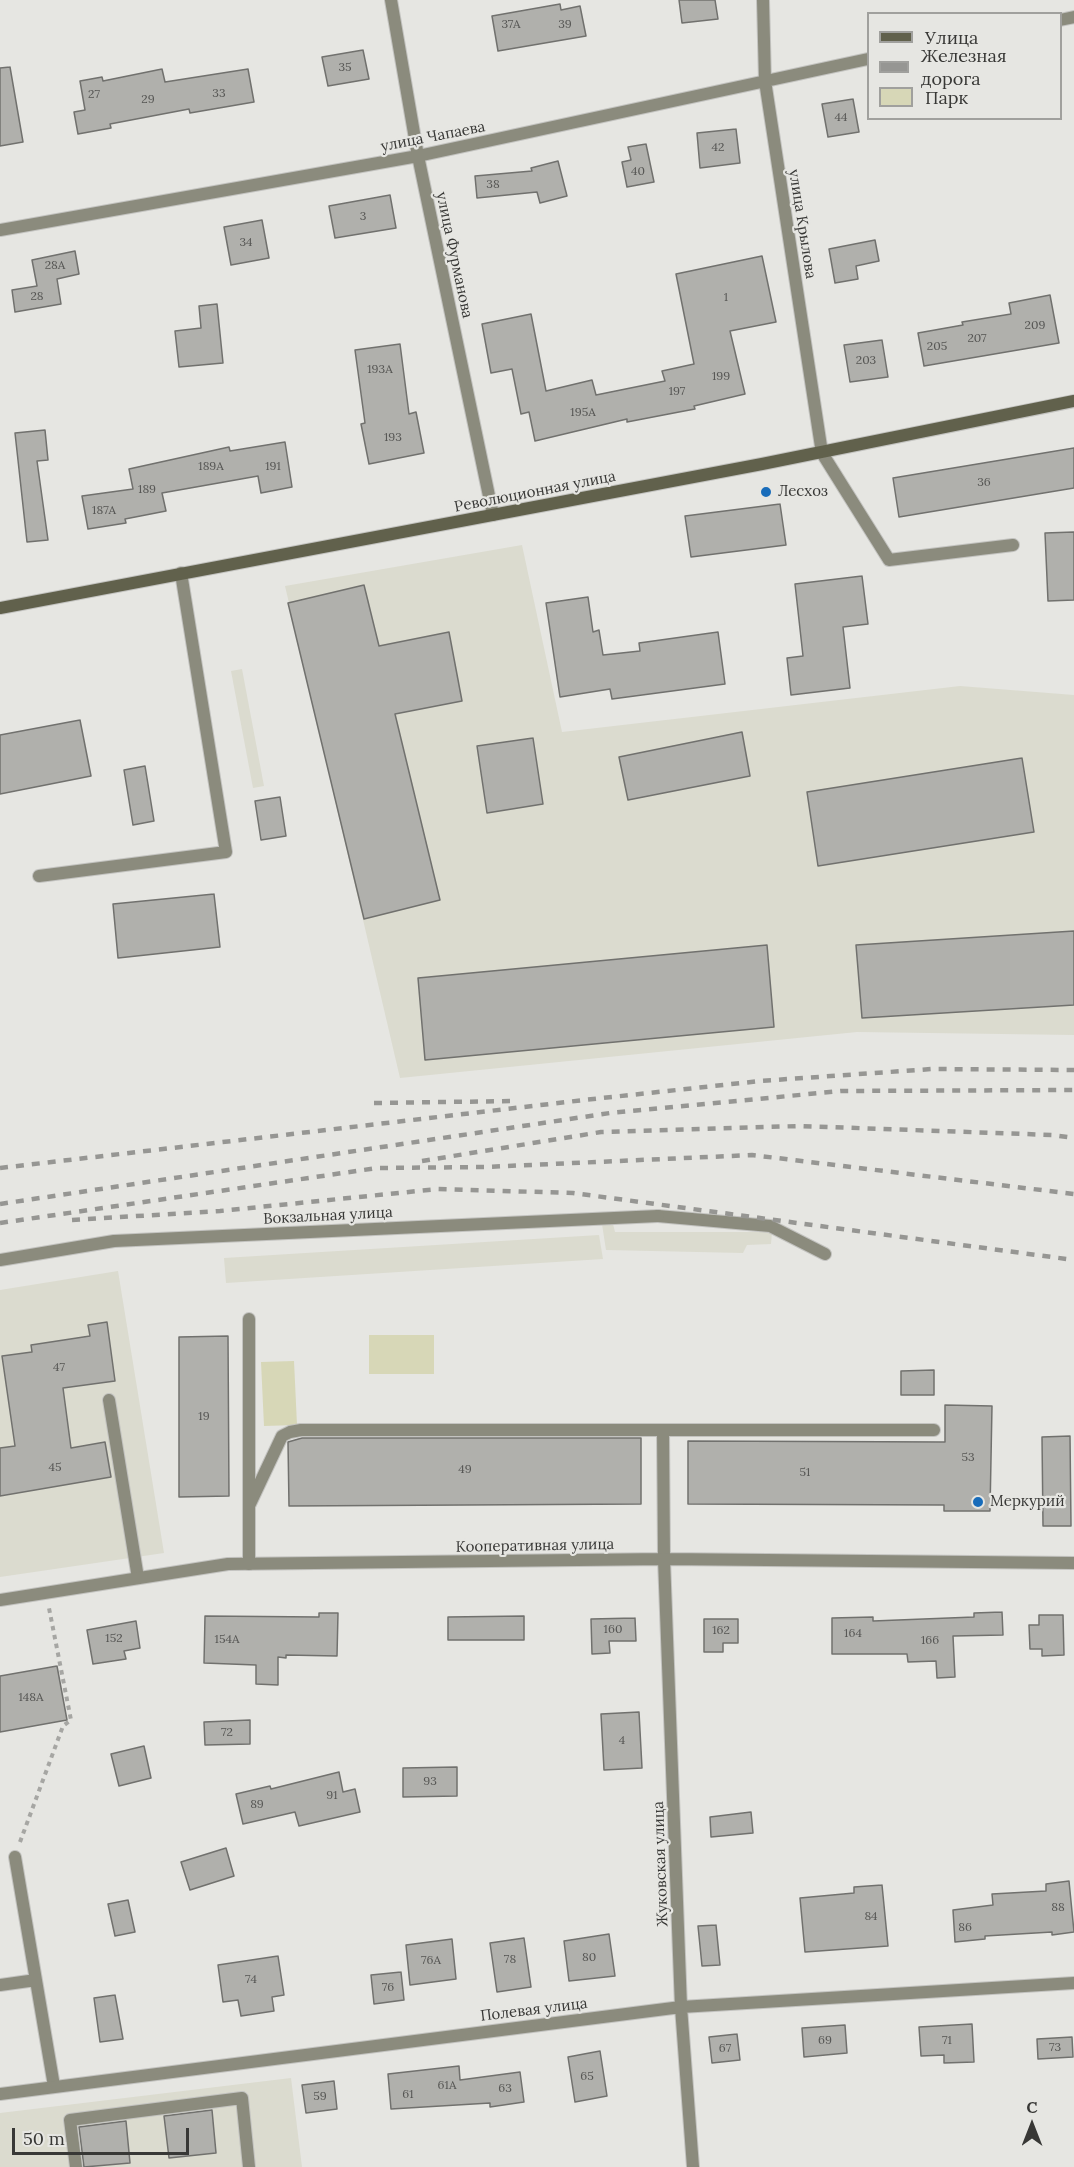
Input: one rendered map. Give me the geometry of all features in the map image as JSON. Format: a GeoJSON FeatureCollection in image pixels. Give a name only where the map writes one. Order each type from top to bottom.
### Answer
{"type":"FeatureCollection","features":[{"type":"Feature","properties":{"kind":"main road","name":"Революционная улица"},"geometry":{"type":"LineString","coordinates":[[0,608],[822,453],[1074,401]]}},
{"type":"Feature","properties":{"kind":"street","name":"улица Фурманова"},"geometry":{"type":"LineString","coordinates":[[391,0],[418,156],[493,515]]}},
{"type":"Feature","properties":{"kind":"street","name":"улица Крылова"},"geometry":{"type":"LineString","coordinates":[[763,0],[765,81],[822,453]]}},
{"type":"Feature","properties":{"kind":"street","name":"улица Чапаева"},"geometry":{"type":"LineString","coordinates":[[0,230],[418,156],[867,59]]}},
{"type":"Feature","properties":{"kind":"street"},"geometry":{"type":"LineString","coordinates":[[822,453],[889,560],[1014,545]]}},
{"type":"Feature","properties":{"kind":"street"},"geometry":{"type":"LineString","coordinates":[[39,876],[226,852],[181,573]]}},
{"type":"Feature","properties":{"kind":"street","name":"Вокзальная улица"},"geometry":{"type":"LineString","coordinates":[[0,1260],[114,1241],[658,1216],[770,1226],[825,1254]]}},
{"type":"Feature","properties":{"kind":"street"},"geometry":{"type":"LineString","coordinates":[[249,1319],[249,1564]]}},
{"type":"Feature","properties":{"kind":"street"},"geometry":{"type":"LineString","coordinates":[[109,1400],[138,1578]]}},
{"type":"Feature","properties":{"kind":"street"},"geometry":{"type":"LineString","coordinates":[[249,1506],[282,1436],[301,1430],[934,1430]]}},
{"type":"Feature","properties":{"kind":"street","name":"Жуковская улица"},"geometry":{"type":"LineString","coordinates":[[663,1430],[664,1559],[681,2007],[693,2167]]}},
{"type":"Feature","properties":{"kind":"street","name":"Кооперативная улица"},"geometry":{"type":"LineString","coordinates":[[0,1600],[228,1564],[664,1559],[1074,1563]]}},
{"type":"Feature","properties":{"kind":"street"},"geometry":{"type":"LineString","coordinates":[[15,1857],[54,2086]]}},
{"type":"Feature","properties":{"kind":"street"},"geometry":{"type":"LineString","coordinates":[[0,1985],[36,1980]]}},
{"type":"Feature","properties":{"kind":"street","name":"Полевая улица"},"geometry":{"type":"LineString","coordinates":[[0,2094],[681,2007],[1074,1983]]}},
{"type":"Feature","properties":{"kind":"street"},"geometry":{"type":"LineString","coordinates":[[76,2167],[70,2120],[242,2098],[249,2167]]}},
{"type":"Feature","properties":{"kind":"path"},"geometry":{"type":"LineString","coordinates":[[15,1857],[63,1726],[70,1720],[46,1593]]}},
{"type":"Feature","properties":{"kind":"shaded area"},"geometry":{"type":"Polygon","coordinates":[[[522,545],[562,732],[960,686],[1074,695],[1074,1035],[857,1032],[400,1078],[285,586],[522,545]]]}},
{"type":"Feature","properties":{"kind":"shaded area"},"geometry":{"type":"Polygon","coordinates":[[[242,669],[264,786],[253,788],[231,671],[242,669]]]}},
{"type":"Feature","properties":{"kind":"shaded area"},"geometry":{"type":"Polygon","coordinates":[[[602,1224],[613,1224],[615,1232],[772,1232],[771,1244],[747,1245],[743,1253],[606,1250],[602,1224]]]}},
{"type":"Feature","properties":{"kind":"shaded area"},"geometry":{"type":"Polygon","coordinates":[[[599,1235],[603,1259],[226,1283],[224,1258],[599,1235]]]}},
{"type":"Feature","properties":{"kind":"shaded area"},"geometry":{"type":"Polygon","coordinates":[[[118,1271],[164,1553],[0,1577],[0,1290],[118,1271]]]}},
{"type":"Feature","properties":{"kind":"shaded area"},"geometry":{"type":"Polygon","coordinates":[[[291,2078],[302,2167],[0,2167],[0,2113],[291,2078]]]}},
{"type":"Feature","properties":{"kind":"green space"},"geometry":{"type":"Polygon","coordinates":[[[369,1335],[434,1335],[434,1374],[369,1374],[369,1335]]]}},
{"type":"Feature","properties":{"kind":"green space"},"geometry":{"type":"Polygon","coordinates":[[[294,1361],[297,1425],[264,1426],[261,1362],[294,1361]]]}},
{"type":"Feature","properties":{"kind":"building"},"geometry":{"type":"Polygon","coordinates":[[[679,0],[715,0],[718,19],[682,23],[679,0]]]}},
{"type":"Feature","properties":{"kind":"building"},"geometry":{"type":"Polygon","coordinates":[[[560,4],[561,10],[580,6],[586,36],[498,51],[492,16],[560,4]]]}},
{"type":"Feature","properties":{"kind":"building"},"geometry":{"type":"Polygon","coordinates":[[[363,50],[369,79],[328,86],[322,57],[363,50]]]}},
{"type":"Feature","properties":{"kind":"building"},"geometry":{"type":"Polygon","coordinates":[[[10,67],[23,142],[0,146],[0,68],[10,67]]]}},
{"type":"Feature","properties":{"kind":"building"},"geometry":{"type":"Polygon","coordinates":[[[162,69],[165,82],[248,69],[254,102],[190,113],[189,109],[110,124],[111,128],[78,134],[74,112],[85,110],[80,81],[102,77],[103,81],[162,69]]]}},
{"type":"Feature","properties":{"kind":"building"},"geometry":{"type":"Polygon","coordinates":[[[853,99],[859,132],[828,137],[822,104],[853,99]]]}},
{"type":"Feature","properties":{"kind":"building"},"geometry":{"type":"Polygon","coordinates":[[[736,129],[740,163],[700,168],[697,133],[736,129]]]}},
{"type":"Feature","properties":{"kind":"building"},"geometry":{"type":"Polygon","coordinates":[[[646,144],[654,182],[627,187],[622,162],[631,160],[628,147],[646,144]]]}},
{"type":"Feature","properties":{"kind":"building"},"geometry":{"type":"Polygon","coordinates":[[[558,161],[567,196],[540,203],[537,192],[477,198],[475,176],[532,171],[531,168],[558,161]]]}},
{"type":"Feature","properties":{"kind":"building"},"geometry":{"type":"Polygon","coordinates":[[[390,195],[396,228],[335,238],[329,206],[390,195]]]}},
{"type":"Feature","properties":{"kind":"building"},"geometry":{"type":"Polygon","coordinates":[[[262,220],[269,258],[231,265],[224,227],[262,220]]]}},
{"type":"Feature","properties":{"kind":"building"},"geometry":{"type":"Polygon","coordinates":[[[875,240],[879,261],[856,266],[858,279],[835,283],[829,249],[875,240]]]}},
{"type":"Feature","properties":{"kind":"building"},"geometry":{"type":"Polygon","coordinates":[[[75,251],[79,274],[57,279],[61,304],[15,312],[12,290],[37,286],[32,260],[75,251]]]}},
{"type":"Feature","properties":{"kind":"building"},"geometry":{"type":"Polygon","coordinates":[[[762,256],[776,322],[730,331],[745,394],[694,406],[695,409],[627,422],[627,419],[535,441],[529,412],[521,414],[512,369],[491,373],[482,324],[531,314],[546,391],[592,380],[596,395],[665,381],[662,371],[694,364],[676,274],[762,256]]]}},
{"type":"Feature","properties":{"kind":"building"},"geometry":{"type":"Polygon","coordinates":[[[1050,295],[1059,343],[924,366],[918,333],[963,325],[962,322],[1011,314],[1009,303],[1050,295]]]}},
{"type":"Feature","properties":{"kind":"building"},"geometry":{"type":"Polygon","coordinates":[[[217,304],[223,363],[179,367],[175,331],[201,328],[199,306],[217,304]]]}},
{"type":"Feature","properties":{"kind":"building"},"geometry":{"type":"Polygon","coordinates":[[[882,340],[888,377],[850,382],[844,345],[882,340]]]}},
{"type":"Feature","properties":{"kind":"building"},"geometry":{"type":"Polygon","coordinates":[[[400,344],[409,414],[416,412],[424,453],[369,464],[361,424],[365,423],[355,350],[400,344]]]}},
{"type":"Feature","properties":{"kind":"building"},"geometry":{"type":"Polygon","coordinates":[[[45,430],[48,460],[37,461],[48,540],[27,542],[15,433],[45,430]]]}},
{"type":"Feature","properties":{"kind":"building"},"geometry":{"type":"Polygon","coordinates":[[[285,442],[292,487],[261,493],[258,476],[162,493],[166,511],[125,519],[126,523],[88,529],[82,496],[133,489],[129,469],[229,447],[230,451],[285,442]]]}},
{"type":"Feature","properties":{"kind":"building"},"geometry":{"type":"Polygon","coordinates":[[[1074,448],[1074,488],[899,517],[893,478],[1074,448]]]}},
{"type":"Feature","properties":{"kind":"building"},"geometry":{"type":"Polygon","coordinates":[[[780,504],[786,545],[691,557],[685,516],[780,504]]]}},
{"type":"Feature","properties":{"kind":"building"},"geometry":{"type":"Polygon","coordinates":[[[1074,532],[1074,600],[1048,601],[1045,533],[1074,532]]]}},
{"type":"Feature","properties":{"kind":"building"},"geometry":{"type":"Polygon","coordinates":[[[862,576],[868,624],[843,627],[850,688],[791,695],[787,658],[803,656],[795,584],[862,576]]]}},
{"type":"Feature","properties":{"kind":"building"},"geometry":{"type":"Polygon","coordinates":[[[364,585],[379,646],[449,632],[462,701],[395,714],[440,900],[364,919],[288,603],[364,585]]]}},
{"type":"Feature","properties":{"kind":"building"},"geometry":{"type":"Polygon","coordinates":[[[588,597],[593,632],[599,630],[603,655],[640,651],[639,643],[718,632],[725,684],[612,699],[610,689],[560,697],[546,603],[588,597]]]}},
{"type":"Feature","properties":{"kind":"building"},"geometry":{"type":"Polygon","coordinates":[[[80,720],[91,776],[0,794],[0,735],[80,720]]]}},
{"type":"Feature","properties":{"kind":"building"},"geometry":{"type":"Polygon","coordinates":[[[742,732],[750,776],[628,800],[619,757],[742,732]]]}},
{"type":"Feature","properties":{"kind":"building"},"geometry":{"type":"Polygon","coordinates":[[[533,738],[543,804],[487,813],[477,746],[533,738]]]}},
{"type":"Feature","properties":{"kind":"building"},"geometry":{"type":"Polygon","coordinates":[[[1022,758],[1034,832],[818,866],[807,792],[1022,758]]]}},
{"type":"Feature","properties":{"kind":"building"},"geometry":{"type":"Polygon","coordinates":[[[145,766],[154,821],[133,825],[124,770],[145,766]]]}},
{"type":"Feature","properties":{"kind":"building"},"geometry":{"type":"Polygon","coordinates":[[[280,797],[286,836],[261,840],[255,801],[280,797]]]}},
{"type":"Feature","properties":{"kind":"building"},"geometry":{"type":"Polygon","coordinates":[[[214,894],[220,947],[118,958],[113,904],[214,894]]]}},
{"type":"Feature","properties":{"kind":"building"},"geometry":{"type":"Polygon","coordinates":[[[1074,931],[1074,1005],[862,1018],[856,945],[1074,931]]]}},
{"type":"Feature","properties":{"kind":"building"},"geometry":{"type":"Polygon","coordinates":[[[767,945],[774,1027],[425,1060],[418,978],[767,945]]]}},
{"type":"Feature","properties":{"kind":"building"},"geometry":{"type":"Polygon","coordinates":[[[107,1322],[115,1381],[63,1388],[71,1448],[105,1442],[111,1477],[0,1496],[0,1448],[15,1446],[2,1356],[32,1352],[31,1345],[90,1336],[88,1325],[107,1322]]]}},
{"type":"Feature","properties":{"kind":"building"},"geometry":{"type":"Polygon","coordinates":[[[228,1336],[229,1496],[179,1497],[179,1337],[228,1336]]]}},
{"type":"Feature","properties":{"kind":"building"},"geometry":{"type":"Polygon","coordinates":[[[934,1370],[934,1395],[901,1395],[901,1371],[934,1370]]]}},
{"type":"Feature","properties":{"kind":"building"},"geometry":{"type":"Polygon","coordinates":[[[945,1405],[992,1406],[990,1511],[944,1511],[944,1505],[688,1504],[688,1441],[945,1442],[945,1405]]]}},
{"type":"Feature","properties":{"kind":"building"},"geometry":{"type":"Polygon","coordinates":[[[1070,1436],[1071,1526],[1043,1526],[1042,1437],[1070,1436]]]}},
{"type":"Feature","properties":{"kind":"building"},"geometry":{"type":"Polygon","coordinates":[[[302,1438],[641,1438],[641,1504],[289,1506],[288,1442],[302,1438]]]}},
{"type":"Feature","properties":{"kind":"building"},"geometry":{"type":"Polygon","coordinates":[[[1002,1612],[1003,1635],[953,1636],[955,1677],[937,1678],[936,1661],[908,1662],[907,1654],[832,1654],[832,1618],[873,1617],[873,1621],[974,1617],[974,1613],[1002,1612]]]}},
{"type":"Feature","properties":{"kind":"building"},"geometry":{"type":"Polygon","coordinates":[[[319,1613],[338,1613],[337,1656],[286,1655],[286,1658],[278,1657],[278,1685],[256,1684],[256,1665],[204,1663],[205,1616],[319,1617],[319,1613]]]}},
{"type":"Feature","properties":{"kind":"building"},"geometry":{"type":"Polygon","coordinates":[[[1039,1615],[1063,1615],[1064,1655],[1042,1656],[1042,1649],[1030,1649],[1029,1625],[1039,1625],[1039,1615]]]}},
{"type":"Feature","properties":{"kind":"building"},"geometry":{"type":"Polygon","coordinates":[[[524,1616],[524,1640],[448,1640],[448,1617],[524,1616]]]}},
{"type":"Feature","properties":{"kind":"building"},"geometry":{"type":"Polygon","coordinates":[[[635,1618],[636,1641],[609,1641],[610,1653],[592,1654],[591,1619],[635,1618]]]}},
{"type":"Feature","properties":{"kind":"building"},"geometry":{"type":"Polygon","coordinates":[[[704,1619],[738,1619],[738,1643],[723,1643],[723,1652],[704,1652],[704,1619]]]}},
{"type":"Feature","properties":{"kind":"building"},"geometry":{"type":"Polygon","coordinates":[[[136,1621],[140,1648],[124,1651],[126,1659],[93,1664],[87,1630],[136,1621]]]}},
{"type":"Feature","properties":{"kind":"building"},"geometry":{"type":"Polygon","coordinates":[[[57,1666],[67,1720],[0,1732],[0,1676],[57,1666]]]}},
{"type":"Feature","properties":{"kind":"building"},"geometry":{"type":"Polygon","coordinates":[[[639,1712],[642,1768],[604,1770],[601,1714],[639,1712]]]}},
{"type":"Feature","properties":{"kind":"building"},"geometry":{"type":"Polygon","coordinates":[[[250,1720],[250,1744],[205,1745],[204,1722],[250,1720]]]}},
{"type":"Feature","properties":{"kind":"building"},"geometry":{"type":"Polygon","coordinates":[[[144,1746],[151,1778],[119,1786],[111,1754],[144,1746]]]}},
{"type":"Feature","properties":{"kind":"building"},"geometry":{"type":"Polygon","coordinates":[[[457,1767],[457,1796],[403,1797],[403,1768],[457,1767]]]}},
{"type":"Feature","properties":{"kind":"building"},"geometry":{"type":"Polygon","coordinates":[[[339,1772],[343,1792],[355,1789],[360,1812],[299,1826],[295,1812],[243,1824],[236,1794],[270,1786],[271,1789],[339,1772]]]}},
{"type":"Feature","properties":{"kind":"building"},"geometry":{"type":"Polygon","coordinates":[[[751,1812],[753,1833],[711,1837],[710,1817],[751,1812]]]}},
{"type":"Feature","properties":{"kind":"building"},"geometry":{"type":"Polygon","coordinates":[[[226,1848],[234,1876],[190,1890],[181,1862],[226,1848]]]}},
{"type":"Feature","properties":{"kind":"building"},"geometry":{"type":"Polygon","coordinates":[[[1069,1881],[1074,1932],[1052,1935],[1052,1932],[985,1936],[985,1939],[955,1942],[953,1910],[993,1905],[992,1894],[1046,1891],[1046,1884],[1069,1881]]]}},
{"type":"Feature","properties":{"kind":"building"},"geometry":{"type":"Polygon","coordinates":[[[882,1885],[888,1946],[805,1952],[800,1898],[854,1893],[854,1887],[882,1885]]]}},
{"type":"Feature","properties":{"kind":"building"},"geometry":{"type":"Polygon","coordinates":[[[128,1900],[135,1932],[115,1936],[108,1904],[128,1900]]]}},
{"type":"Feature","properties":{"kind":"building"},"geometry":{"type":"Polygon","coordinates":[[[716,1925],[720,1965],[702,1966],[698,1926],[716,1925]]]}},
{"type":"Feature","properties":{"kind":"building"},"geometry":{"type":"Polygon","coordinates":[[[609,1934],[615,1976],[569,1981],[564,1941],[609,1934]]]}},
{"type":"Feature","properties":{"kind":"building"},"geometry":{"type":"Polygon","coordinates":[[[524,1938],[531,1987],[497,1992],[490,1943],[524,1938]]]}},
{"type":"Feature","properties":{"kind":"building"},"geometry":{"type":"Polygon","coordinates":[[[452,1939],[456,1979],[410,1985],[406,1945],[452,1939]]]}},
{"type":"Feature","properties":{"kind":"building"},"geometry":{"type":"Polygon","coordinates":[[[278,1956],[284,1995],[272,1997],[274,2011],[241,2016],[238,2000],[223,2002],[218,1965],[278,1956]]]}},
{"type":"Feature","properties":{"kind":"building"},"geometry":{"type":"Polygon","coordinates":[[[401,1972],[404,2000],[374,2004],[371,1975],[401,1972]]]}},
{"type":"Feature","properties":{"kind":"building"},"geometry":{"type":"Polygon","coordinates":[[[115,1995],[123,2039],[100,2042],[94,1998],[115,1995]]]}},
{"type":"Feature","properties":{"kind":"building"},"geometry":{"type":"Polygon","coordinates":[[[972,2024],[974,2062],[944,2063],[944,2055],[921,2056],[919,2027],[972,2024]]]}},
{"type":"Feature","properties":{"kind":"building"},"geometry":{"type":"Polygon","coordinates":[[[845,2025],[847,2053],[804,2057],[802,2028],[845,2025]]]}},
{"type":"Feature","properties":{"kind":"building"},"geometry":{"type":"Polygon","coordinates":[[[737,2034],[740,2060],[712,2063],[709,2037],[737,2034]]]}},
{"type":"Feature","properties":{"kind":"building"},"geometry":{"type":"Polygon","coordinates":[[[1072,2037],[1073,2057],[1038,2059],[1037,2039],[1072,2037]]]}},
{"type":"Feature","properties":{"kind":"building"},"geometry":{"type":"Polygon","coordinates":[[[600,2051],[607,2096],[575,2102],[568,2057],[600,2051]]]}},
{"type":"Feature","properties":{"kind":"building"},"geometry":{"type":"Polygon","coordinates":[[[459,2066],[460,2080],[520,2072],[524,2102],[490,2107],[490,2103],[391,2109],[388,2074],[459,2066]]]}},
{"type":"Feature","properties":{"kind":"building"},"geometry":{"type":"Polygon","coordinates":[[[334,2081],[337,2109],[306,2113],[302,2085],[334,2081]]]}},
{"type":"Feature","properties":{"kind":"building"},"geometry":{"type":"Polygon","coordinates":[[[212,2110],[216,2153],[169,2158],[164,2116],[212,2110]]]}},
{"type":"Feature","properties":{"kind":"building"},"geometry":{"type":"Polygon","coordinates":[[[126,2121],[130,2163],[84,2167],[79,2127],[126,2121]]]}},
{"type":"Feature","properties":{"kind":"railway"},"geometry":{"type":"LineString","coordinates":[[0,1168],[760,1081],[932,1069],[1074,1070]]}},
{"type":"Feature","properties":{"kind":"railway"},"geometry":{"type":"LineString","coordinates":[[0,1204],[610,1113],[841,1091],[1074,1090]]}},
{"type":"Feature","properties":{"kind":"railway"},"geometry":{"type":"LineString","coordinates":[[374,1103],[515,1101]]}},
{"type":"Feature","properties":{"kind":"railway"},"geometry":{"type":"LineString","coordinates":[[422,1161],[601,1132],[800,1126],[1052,1135],[1074,1138]]}},
{"type":"Feature","properties":{"kind":"railway"},"geometry":{"type":"LineString","coordinates":[[0,1223],[377,1168],[485,1167],[752,1155],[1074,1194]]}},
{"type":"Feature","properties":{"kind":"railway"},"geometry":{"type":"LineString","coordinates":[[72,1220],[220,1211],[438,1189],[573,1193],[1074,1260]]}},
{"type":"Feature","properties":{"kind":"place","name":"Лесхоз"},"geometry":{"type":"Point","coordinates":[766,492]}},
{"type":"Feature","properties":{"kind":"place","name":"Меркурий"},"geometry":{"type":"Point","coordinates":[978,1502]}}]}
